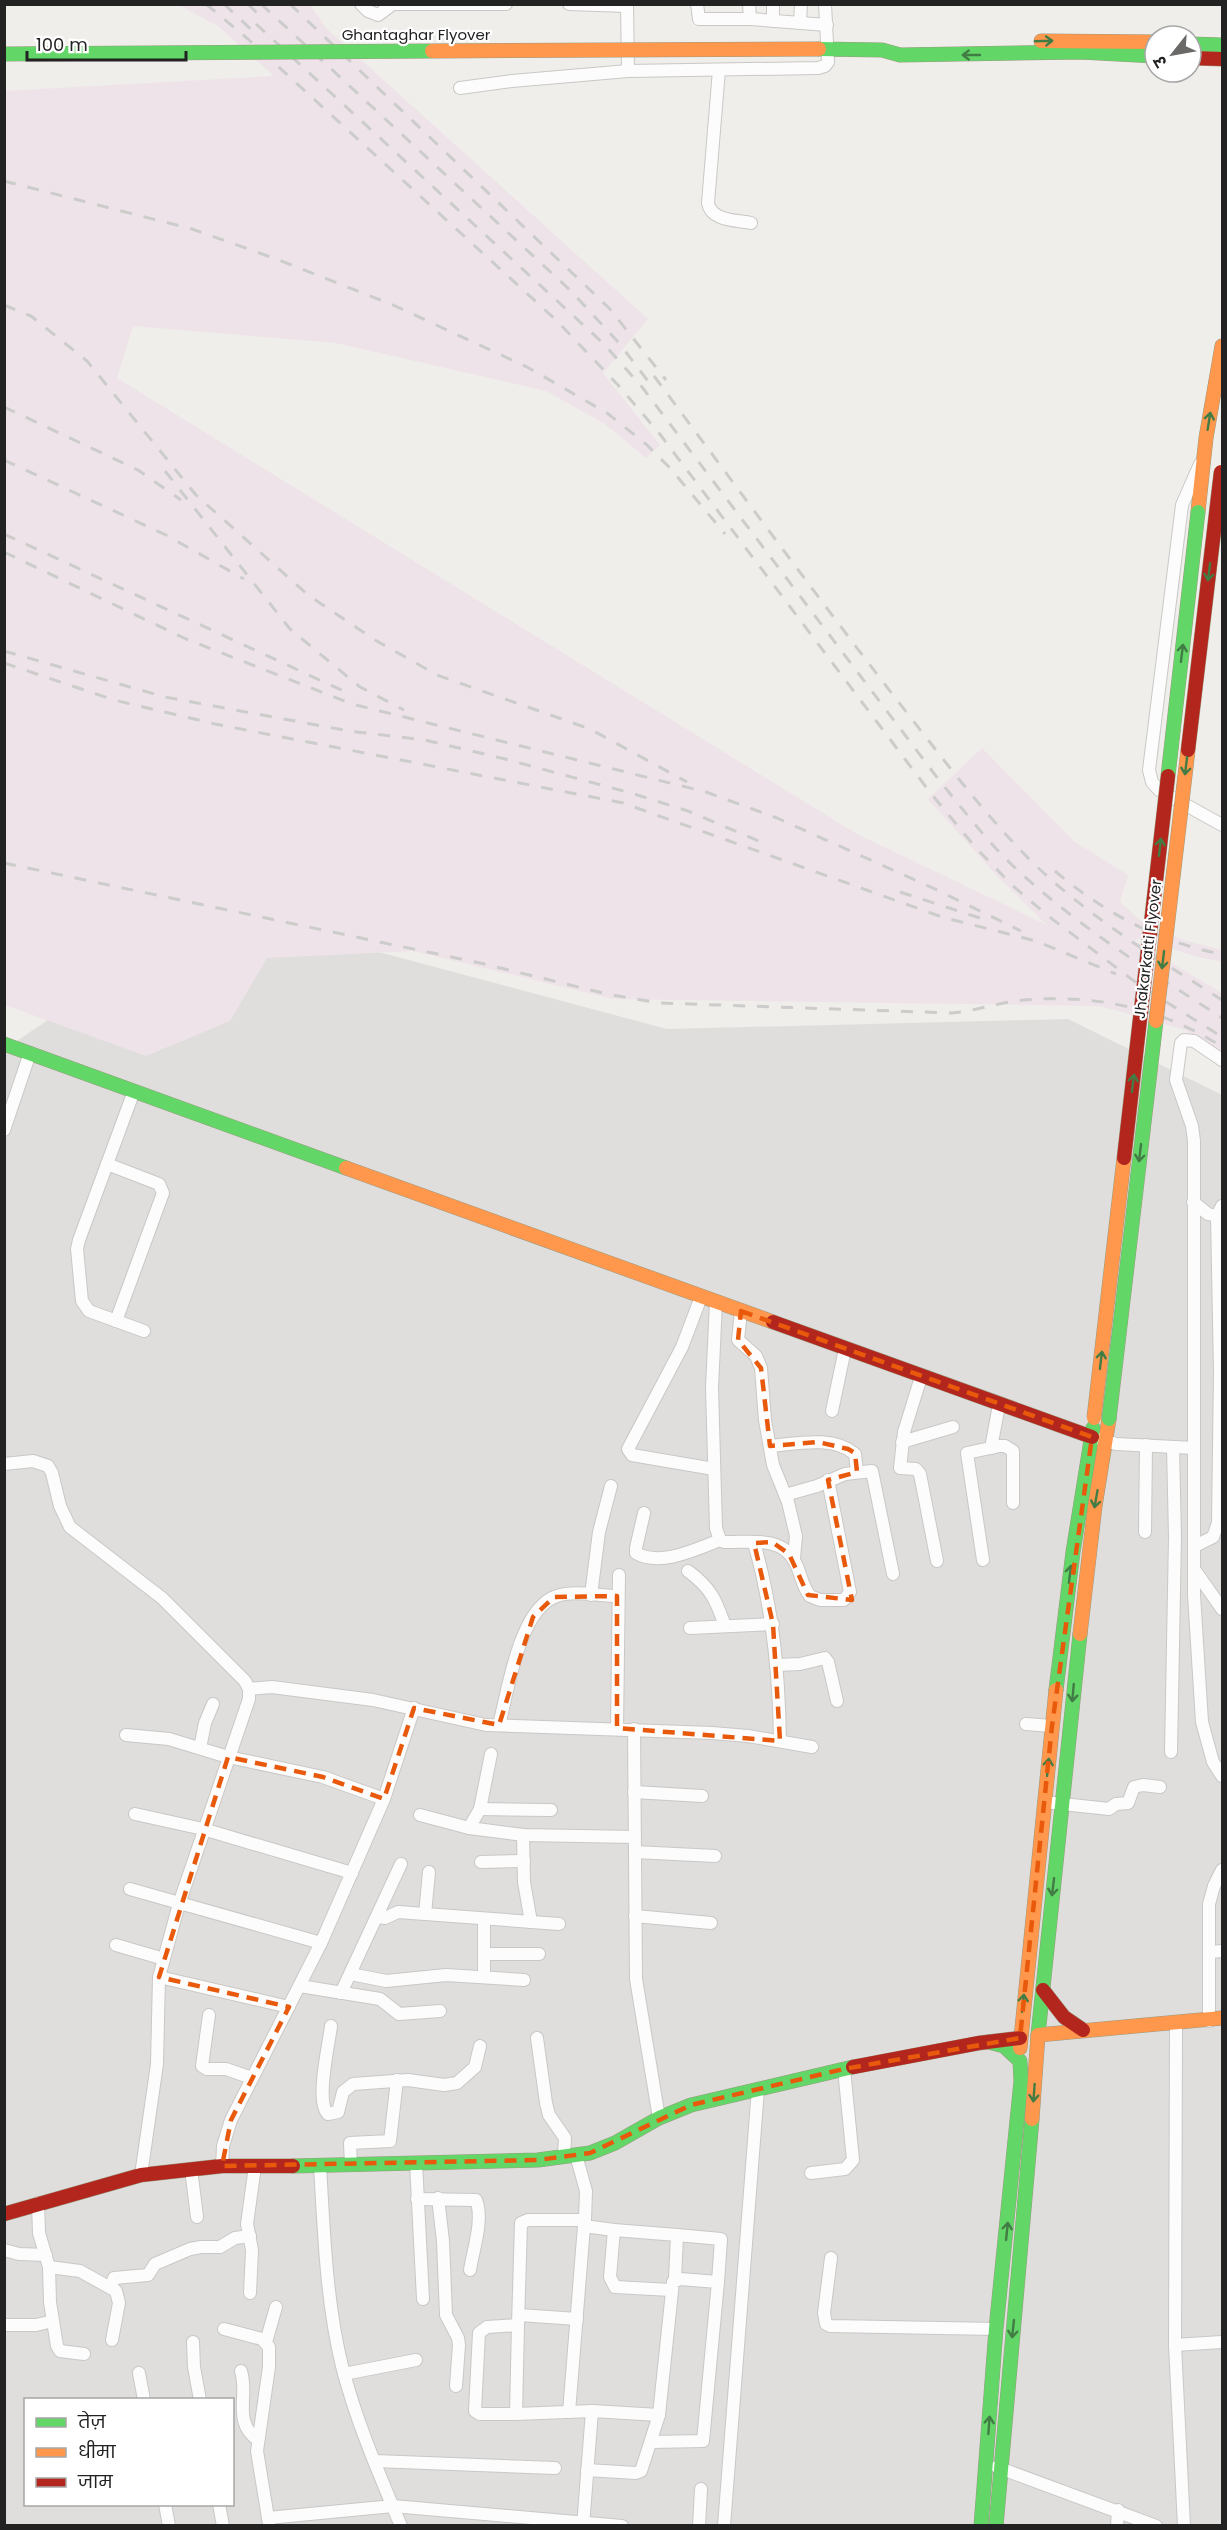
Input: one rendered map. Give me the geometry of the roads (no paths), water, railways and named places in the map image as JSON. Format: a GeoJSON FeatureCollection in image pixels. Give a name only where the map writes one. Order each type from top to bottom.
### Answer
{"type":"FeatureCollection","features":[{"type":"Feature","properties":{"kind":"main road"},"geometry":{"type":"LineString","coordinates":[[882,50],[901,43],[1079,40],[1143,42]]}},
{"type":"Feature","properties":{"kind":"main road"},"geometry":{"type":"LineString","coordinates":[[1203,44],[1222,45]]}},
{"type":"Feature","properties":{"kind":"main road","name":"Ghantaghar Flyover"},"geometry":{"type":"LineString","coordinates":[[4,54],[882,50]]}},
{"type":"Feature","properties":{"kind":"main road"},"geometry":{"type":"LineString","coordinates":[[882,50],[900,55],[1080,52],[1143,55]]}},
{"type":"Feature","properties":{"kind":"main road"},"geometry":{"type":"LineString","coordinates":[[1203,58],[1222,59]]}},
{"type":"Feature","properties":{"kind":"main road","name":"Jhakarkatti Flyover"},"geometry":{"type":"LineString","coordinates":[[981,2526],[996,2329],[1021,2081],[1020,2038],[1032,1943],[1052,1726],[1073,1552],[1092,1437],[1203,458],[1222,346]]}},
{"type":"Feature","properties":{"kind":"main road","name":"Jhakarkatti Flyover"},"geometry":{"type":"LineString","coordinates":[[996,2526],[1025,2228],[1038,2035],[1094,1517],[1107,1442],[1222,466]]}},
{"type":"Feature","properties":{"kind":"main road"},"geometry":{"type":"LineString","coordinates":[[4,1044],[1092,1437]]}},
{"type":"Feature","properties":{"kind":"main road"},"geometry":{"type":"LineString","coordinates":[[1043,1990],[1064,2017],[1083,2030]]}},
{"type":"Feature","properties":{"kind":"main road"},"geometry":{"type":"LineString","coordinates":[[1038,2035],[1216,2020]]}},
{"type":"Feature","properties":{"kind":"main road"},"geometry":{"type":"LineString","coordinates":[[4,2214],[141,2175],[191,2169],[222,2166],[320,2166],[538,2160],[590,2153],[615,2143],[659,2118],[691,2105],[844,2069],[1020,2038]]}},
{"type":"Feature","properties":{"kind":"main road"},"geometry":{"type":"LineString","coordinates":[[989,2042],[1004,2046],[1020,2061]]}},
{"type":"Feature","properties":{"kind":"main road"},"geometry":{"type":"LineString","coordinates":[[1002,2269],[1020,2271]]}},
{"type":"Feature","properties":{"kind":"main road"},"geometry":{"type":"LineString","coordinates":[[1000,2297],[1017,2299]]}},
{"type":"Feature","properties":{"kind":"street"},"geometry":{"type":"LineString","coordinates":[[361,4],[368,11],[378,15],[394,4],[506,4]]}},
{"type":"Feature","properties":{"kind":"street"},"geometry":{"type":"LineString","coordinates":[[569,4],[627,5],[628,71]]}},
{"type":"Feature","properties":{"kind":"street"},"geometry":{"type":"LineString","coordinates":[[697,4],[699,19],[750,19],[827,25]]}},
{"type":"Feature","properties":{"kind":"street"},"geometry":{"type":"LineString","coordinates":[[749,4],[750,19]]}},
{"type":"Feature","properties":{"kind":"street"},"geometry":{"type":"LineString","coordinates":[[773,4],[773,21]]}},
{"type":"Feature","properties":{"kind":"street"},"geometry":{"type":"LineString","coordinates":[[800,23],[801,4]]}},
{"type":"Feature","properties":{"kind":"street"},"geometry":{"type":"LineString","coordinates":[[460,88],[628,71],[818,69],[828,62],[824,50],[827,25],[825,4]]}},
{"type":"Feature","properties":{"kind":"street"},"geometry":{"type":"LineString","coordinates":[[719,70],[709,211],[715,216],[751,223]]}},
{"type":"Feature","properties":{"kind":"street"},"geometry":{"type":"LineString","coordinates":[[1203,458],[1182,505],[1149,771],[1152,782],[1159,790],[1222,825]]}},
{"type":"Feature","properties":{"kind":"street"},"geometry":{"type":"LineString","coordinates":[[1222,1060],[1188,1039],[1181,1043],[1175,1073],[1178,1090],[1192,1126],[1194,1141],[1194,1595],[1202,1722],[1213,1762],[1222,1776]]}},
{"type":"Feature","properties":{"kind":"street"},"geometry":{"type":"LineString","coordinates":[[4,1130],[30,1053]]}},
{"type":"Feature","properties":{"kind":"street"},"geometry":{"type":"LineString","coordinates":[[134,1091],[77,1249],[85,1307],[89,1311],[144,1331]]}},
{"type":"Feature","properties":{"kind":"street"},"geometry":{"type":"LineString","coordinates":[[107,1164],[159,1184],[163,1193],[116,1321]]}},
{"type":"Feature","properties":{"kind":"street"},"geometry":{"type":"LineString","coordinates":[[1193,1202],[1208,1214],[1220,1211],[1221,1372],[1220,1517],[1213,1537],[1195,1546]]}},
{"type":"Feature","properties":{"kind":"street"},"geometry":{"type":"LineString","coordinates":[[701,1297],[682,1347],[628,1449],[632,1455],[714,1469]]}},
{"type":"Feature","properties":{"kind":"street"},"geometry":{"type":"LineString","coordinates":[[716,1302],[712,1388],[716,1528],[720,1540]]}},
{"type":"Feature","properties":{"kind":"street"},"geometry":{"type":"LineString","coordinates":[[741,1311],[738,1340],[756,1356],[761,1368],[775,1473],[785,1495],[796,1536],[794,1558],[810,1596],[820,1600],[844,1600],[849,1595],[828,1480]]}},
{"type":"Feature","properties":{"kind":"street"},"geometry":{"type":"LineString","coordinates":[[832,1411],[845,1349]]}},
{"type":"Feature","properties":{"kind":"street"},"geometry":{"type":"LineString","coordinates":[[921,1377],[908,1414],[902,1442],[900,1468],[915,1469],[920,1474],[937,1561]]}},
{"type":"Feature","properties":{"kind":"street"},"geometry":{"type":"LineString","coordinates":[[991,1448],[999,1405]]}},
{"type":"Feature","properties":{"kind":"street"},"geometry":{"type":"LineString","coordinates":[[902,1442],[953,1427]]}},
{"type":"Feature","properties":{"kind":"street"},"geometry":{"type":"LineString","coordinates":[[1092,1437],[1107,1442],[1194,1448]]}},
{"type":"Feature","properties":{"kind":"street"},"geometry":{"type":"LineString","coordinates":[[770,1446],[818,1442],[848,1449],[855,1454],[857,1472]]}},
{"type":"Feature","properties":{"kind":"street"},"geometry":{"type":"LineString","coordinates":[[1145,1532],[1146,1445]]}},
{"type":"Feature","properties":{"kind":"street"},"geometry":{"type":"LineString","coordinates":[[983,1560],[967,1453],[1005,1446],[1013,1451],[1013,1503]]}},
{"type":"Feature","properties":{"kind":"street"},"geometry":{"type":"LineString","coordinates":[[1171,1752],[1175,1537],[1173,1447]]}},
{"type":"Feature","properties":{"kind":"street"},"geometry":{"type":"LineString","coordinates":[[4,1464],[33,1461],[48,1466],[52,1473],[60,1506],[70,1527],[178,1613],[245,1681],[249,1689],[249,1699],[203,1829],[159,1977],[157,2064],[141,2175]]}},
{"type":"Feature","properties":{"kind":"street"},"geometry":{"type":"LineString","coordinates":[[785,1495],[817,1486],[845,1474],[872,1471],[893,1574]]}},
{"type":"Feature","properties":{"kind":"street"},"geometry":{"type":"LineString","coordinates":[[591,1595],[599,1532],[611,1486]]}},
{"type":"Feature","properties":{"kind":"street"},"geometry":{"type":"LineString","coordinates":[[644,1513],[636,1543],[636,1552],[639,1554],[669,1556],[720,1540],[724,1542],[772,1542],[794,1558]]}},
{"type":"Feature","properties":{"kind":"street"},"geometry":{"type":"LineString","coordinates":[[754,1543],[765,1580],[773,1624],[780,1741]]}},
{"type":"Feature","properties":{"kind":"street"},"geometry":{"type":"LineString","coordinates":[[1194,1569],[1222,1609]]}},
{"type":"Feature","properties":{"kind":"street"},"geometry":{"type":"LineString","coordinates":[[688,1571],[702,1581],[713,1594],[725,1626]]}},
{"type":"Feature","properties":{"kind":"street"},"geometry":{"type":"LineString","coordinates":[[617,1728],[619,1575]]}},
{"type":"Feature","properties":{"kind":"street"},"geometry":{"type":"LineString","coordinates":[[499,1725],[526,1627],[533,1617],[554,1597],[617,1596]]}},
{"type":"Feature","properties":{"kind":"street"},"geometry":{"type":"LineString","coordinates":[[690,1628],[773,1624]]}},
{"type":"Feature","properties":{"kind":"street"},"geometry":{"type":"LineString","coordinates":[[776,1665],[800,1664],[825,1658],[828,1662],[837,1701]]}},
{"type":"Feature","properties":{"kind":"street"},"geometry":{"type":"LineString","coordinates":[[249,1689],[272,1687],[373,1700],[473,1723],[617,1728],[748,1736],[812,1747]]}},
{"type":"Feature","properties":{"kind":"street"},"geometry":{"type":"LineString","coordinates":[[200,1748],[205,1723],[213,1704]]}},
{"type":"Feature","properties":{"kind":"street"},"geometry":{"type":"LineString","coordinates":[[222,2166],[223,2146],[228,2127],[300,1986],[352,1873],[384,1799],[414,1708]]}},
{"type":"Feature","properties":{"kind":"street"},"geometry":{"type":"LineString","coordinates":[[1026,1724],[1052,1726]]}},
{"type":"Feature","properties":{"kind":"street"},"geometry":{"type":"LineString","coordinates":[[634,1729],[635,1916],[639,2000],[659,2118]]}},
{"type":"Feature","properties":{"kind":"street"},"geometry":{"type":"LineString","coordinates":[[126,1735],[160,1738],[228,1757],[323,1778],[384,1799]]}},
{"type":"Feature","properties":{"kind":"street"},"geometry":{"type":"LineString","coordinates":[[469,1828],[480,1809],[491,1754]]}},
{"type":"Feature","properties":{"kind":"street"},"geometry":{"type":"LineString","coordinates":[[1044,1802],[1109,1809],[1116,1804],[1128,1803],[1134,1787],[1143,1785],[1160,1787]]}},
{"type":"Feature","properties":{"kind":"street"},"geometry":{"type":"LineString","coordinates":[[634,1792],[702,1796]]}},
{"type":"Feature","properties":{"kind":"street"},"geometry":{"type":"LineString","coordinates":[[480,1809],[551,1810]]}},
{"type":"Feature","properties":{"kind":"street"},"geometry":{"type":"LineString","coordinates":[[135,1814],[203,1829],[352,1873]]}},
{"type":"Feature","properties":{"kind":"street"},"geometry":{"type":"LineString","coordinates":[[420,1815],[469,1828],[523,1835],[635,1837]]}},
{"type":"Feature","properties":{"kind":"street"},"geometry":{"type":"LineString","coordinates":[[523,1835],[524,1882],[531,1922]]}},
{"type":"Feature","properties":{"kind":"street"},"geometry":{"type":"LineString","coordinates":[[635,1852],[715,1856]]}},
{"type":"Feature","properties":{"kind":"street"},"geometry":{"type":"LineString","coordinates":[[481,1862],[524,1861]]}},
{"type":"Feature","properties":{"kind":"street"},"geometry":{"type":"LineString","coordinates":[[341,1993],[401,1864]]}},
{"type":"Feature","properties":{"kind":"street"},"geometry":{"type":"LineString","coordinates":[[1216,2020],[1216,1951],[1209,1904],[1222,1870]]}},
{"type":"Feature","properties":{"kind":"street"},"geometry":{"type":"LineString","coordinates":[[425,1914],[429,1872]]}},
{"type":"Feature","properties":{"kind":"street"},"geometry":{"type":"LineString","coordinates":[[130,1889],[321,1942]]}},
{"type":"Feature","properties":{"kind":"street"},"geometry":{"type":"LineString","coordinates":[[377,1917],[385,1918],[398,1912],[559,1924]]}},
{"type":"Feature","properties":{"kind":"street"},"geometry":{"type":"LineString","coordinates":[[635,1916],[711,1923]]}},
{"type":"Feature","properties":{"kind":"street"},"geometry":{"type":"LineString","coordinates":[[484,1919],[484,1977]]}},
{"type":"Feature","properties":{"kind":"street"},"geometry":{"type":"LineString","coordinates":[[116,1945],[164,1959]]}},
{"type":"Feature","properties":{"kind":"street"},"geometry":{"type":"LineString","coordinates":[[484,1954],[539,1954]]}},
{"type":"Feature","properties":{"kind":"street"},"geometry":{"type":"LineString","coordinates":[[351,1974],[386,1981],[440,1975],[524,1980]]}},
{"type":"Feature","properties":{"kind":"street"},"geometry":{"type":"LineString","coordinates":[[159,1977],[289,2007]]}},
{"type":"Feature","properties":{"kind":"street"},"geometry":{"type":"LineString","coordinates":[[300,1986],[380,1999],[399,2014],[440,2011]]}},
{"type":"Feature","properties":{"kind":"street"},"geometry":{"type":"LineString","coordinates":[[208,2015],[202,2066],[207,2069],[226,2069],[252,2078]]}},
{"type":"Feature","properties":{"kind":"street"},"geometry":{"type":"LineString","coordinates":[[1176,2024],[1175,2344],[1184,2526]]}},
{"type":"Feature","properties":{"kind":"street"},"geometry":{"type":"LineString","coordinates":[[331,2026],[323,2083],[325,2113],[338,2112],[343,2092],[353,2084],[397,2080],[444,2085],[457,2083],[475,2067],[480,2046]]}},
{"type":"Feature","properties":{"kind":"street"},"geometry":{"type":"LineString","coordinates":[[537,2038],[549,2115],[565,2138],[570,2156],[586,2191],[569,2412]]}},
{"type":"Feature","properties":{"kind":"street"},"geometry":{"type":"LineString","coordinates":[[811,2173],[845,2169],[853,2160],[844,2069]]}},
{"type":"Feature","properties":{"kind":"street"},"geometry":{"type":"LineString","coordinates":[[351,2165],[350,2143],[390,2142],[397,2080]]}},
{"type":"Feature","properties":{"kind":"street"},"geometry":{"type":"LineString","coordinates":[[724,2526],[758,2089]]}},
{"type":"Feature","properties":{"kind":"street"},"geometry":{"type":"LineString","coordinates":[[416,2163],[423,2299]]}},
{"type":"Feature","properties":{"kind":"street"},"geometry":{"type":"LineString","coordinates":[[250,2293],[252,2264],[247,2224],[255,2166]]}},
{"type":"Feature","properties":{"kind":"street"},"geometry":{"type":"LineString","coordinates":[[320,2166],[324,2245],[337,2342],[344,2374],[352,2402],[401,2526]]}},
{"type":"Feature","properties":{"kind":"street"},"geometry":{"type":"LineString","coordinates":[[191,2169],[197,2217]]}},
{"type":"Feature","properties":{"kind":"street"},"geometry":{"type":"LineString","coordinates":[[438,2198],[443,2241],[446,2315],[458,2338],[459,2345],[456,2386]]}},
{"type":"Feature","properties":{"kind":"street"},"geometry":{"type":"LineString","coordinates":[[417,2199],[473,2199],[477,2202],[477,2224],[470,2270]]}},
{"type":"Feature","properties":{"kind":"street"},"geometry":{"type":"LineString","coordinates":[[38,2203],[40,2241],[48,2261],[57,2346],[60,2351],[84,2354]]}},
{"type":"Feature","properties":{"kind":"street"},"geometry":{"type":"LineString","coordinates":[[516,2414],[521,2223],[528,2220],[585,2223],[614,2230],[722,2239],[703,2440],[651,2442]]}},
{"type":"Feature","properties":{"kind":"street"},"geometry":{"type":"LineString","coordinates":[[614,2230],[610,2277],[615,2288],[718,2282]]}},
{"type":"Feature","properties":{"kind":"street"},"geometry":{"type":"LineString","coordinates":[[587,2470],[639,2473],[643,2467],[659,2415],[677,2235]]}},
{"type":"Feature","properties":{"kind":"street"},"geometry":{"type":"LineString","coordinates":[[111,2287],[114,2278],[148,2275],[155,2264],[190,2249],[220,2247],[235,2238],[250,2236]]}},
{"type":"Feature","properties":{"kind":"street"},"geometry":{"type":"LineString","coordinates":[[4,2250],[75,2269],[111,2287],[118,2295],[119,2302],[112,2340]]}},
{"type":"Feature","properties":{"kind":"street"},"geometry":{"type":"LineString","coordinates":[[831,2258],[824,2313],[826,2324],[830,2326],[996,2329]]}},
{"type":"Feature","properties":{"kind":"street"},"geometry":{"type":"LineString","coordinates":[[276,2307],[266,2342],[270,2354],[258,2440],[258,2464],[269,2522],[393,2506],[622,2526]]}},
{"type":"Feature","properties":{"kind":"street"},"geometry":{"type":"LineString","coordinates":[[577,2319],[519,2320],[487,2327],[479,2333],[475,2411],[480,2414],[592,2411],[659,2415]]}},
{"type":"Feature","properties":{"kind":"street"},"geometry":{"type":"LineString","coordinates":[[4,2325],[36,2325],[53,2321]]}},
{"type":"Feature","properties":{"kind":"street"},"geometry":{"type":"LineString","coordinates":[[224,2329],[266,2342]]}},
{"type":"Feature","properties":{"kind":"street"},"geometry":{"type":"LineString","coordinates":[[193,2342],[194,2367],[200,2398]]}},
{"type":"Feature","properties":{"kind":"street"},"geometry":{"type":"LineString","coordinates":[[1175,2344],[1222,2342]]}},
{"type":"Feature","properties":{"kind":"street"},"geometry":{"type":"LineString","coordinates":[[344,2374],[416,2360]]}},
{"type":"Feature","properties":{"kind":"street"},"geometry":{"type":"LineString","coordinates":[[241,2371],[243,2420],[250,2435],[258,2440]]}},
{"type":"Feature","properties":{"kind":"street"},"geometry":{"type":"LineString","coordinates":[[139,2373],[144,2398]]}},
{"type":"Feature","properties":{"kind":"street"},"geometry":{"type":"LineString","coordinates":[[584,2523],[592,2411]]}},
{"type":"Feature","properties":{"kind":"street"},"geometry":{"type":"LineString","coordinates":[[375,2461],[555,2468]]}},
{"type":"Feature","properties":{"kind":"street"},"geometry":{"type":"LineString","coordinates":[[986,2466],[1001,2468],[1119,2510],[1156,2526]]}},
{"type":"Feature","properties":{"kind":"street"},"geometry":{"type":"LineString","coordinates":[[699,2526],[701,2489]]}},
{"type":"Feature","properties":{"kind":"street"},"geometry":{"type":"LineString","coordinates":[[165,2506],[169,2526]]}},
{"type":"Feature","properties":{"kind":"street"},"geometry":{"type":"LineString","coordinates":[[219,2506],[223,2526]]}},
{"type":"Feature","properties":{"kind":"street"},"geometry":{"type":"LineString","coordinates":[[1117,2526],[1119,2510]]}},
{"type":"Feature","properties":{"kind":"railway"},"geometry":{"type":"LineString","coordinates":[[206,4],[248,39],[556,320],[618,385],[659,433],[929,791],[976,848],[1012,885],[1047,915],[1138,984],[1222,1037]]}},
{"type":"Feature","properties":{"kind":"railway"},"geometry":{"type":"LineString","coordinates":[[224,4],[259,37]]}},
{"type":"Feature","properties":{"kind":"railway"},"geometry":{"type":"LineString","coordinates":[[248,4],[265,21]]}},
{"type":"Feature","properties":{"kind":"railway"},"geometry":{"type":"LineString","coordinates":[[261,4],[570,290],[619,343],[654,389]]}},
{"type":"Feature","properties":{"kind":"railway"},"geometry":{"type":"LineString","coordinates":[[290,4],[610,309],[666,380]]}},
{"type":"Feature","properties":{"kind":"railway"},"geometry":{"type":"LineString","coordinates":[[256,24],[604,344],[642,387],[939,780],[1001,854],[1071,915],[1222,1018]]}},
{"type":"Feature","properties":{"kind":"railway"},"geometry":{"type":"LineString","coordinates":[[4,181],[192,229],[393,305],[527,367],[607,413],[647,445],[670,468],[725,534]]}},
{"type":"Feature","properties":{"kind":"railway"},"geometry":{"type":"LineString","coordinates":[[4,305],[31,316],[87,361],[196,495],[308,595],[375,640],[437,675],[590,729],[687,782]]}},
{"type":"Feature","properties":{"kind":"railway"},"geometry":{"type":"LineString","coordinates":[[654,376],[893,695],[960,781],[1013,843],[1076,901],[1148,952],[1222,1000]]}},
{"type":"Feature","properties":{"kind":"railway"},"geometry":{"type":"LineString","coordinates":[[4,407],[138,470],[181,500]]}},
{"type":"Feature","properties":{"kind":"railway"},"geometry":{"type":"LineString","coordinates":[[4,460],[166,535],[244,579]]}},
{"type":"Feature","properties":{"kind":"railway"},"geometry":{"type":"LineString","coordinates":[[165,471],[290,629],[360,687],[404,710]]}},
{"type":"Feature","properties":{"kind":"railway"},"geometry":{"type":"LineString","coordinates":[[4,534],[350,694]]}},
{"type":"Feature","properties":{"kind":"railway"},"geometry":{"type":"LineString","coordinates":[[4,552],[186,639],[352,704],[706,792],[777,818],[935,889],[1021,931]]}},
{"type":"Feature","properties":{"kind":"railway"},"geometry":{"type":"LineString","coordinates":[[4,651],[165,697],[349,731],[425,740],[505,759],[688,811],[761,842]]}},
{"type":"Feature","properties":{"kind":"railway"},"geometry":{"type":"LineString","coordinates":[[4,663],[114,700],[215,724],[623,803],[942,917],[1036,941],[1116,974]]}},
{"type":"Feature","properties":{"kind":"railway"},"geometry":{"type":"LineString","coordinates":[[4,863],[480,963],[607,994],[660,1003],[952,1013],[1024,1000],[1077,999],[1152,1013],[1176,1022],[1222,1047]]}},
{"type":"Feature","properties":{"kind":"railway"},"geometry":{"type":"LineString","coordinates":[[1055,871],[1093,900],[1133,924],[1176,942],[1222,954]]}},
{"type":"Feature","properties":{"kind":"railway"},"geometry":{"type":"LineString","coordinates":[[900,892],[980,918]]}}]}
